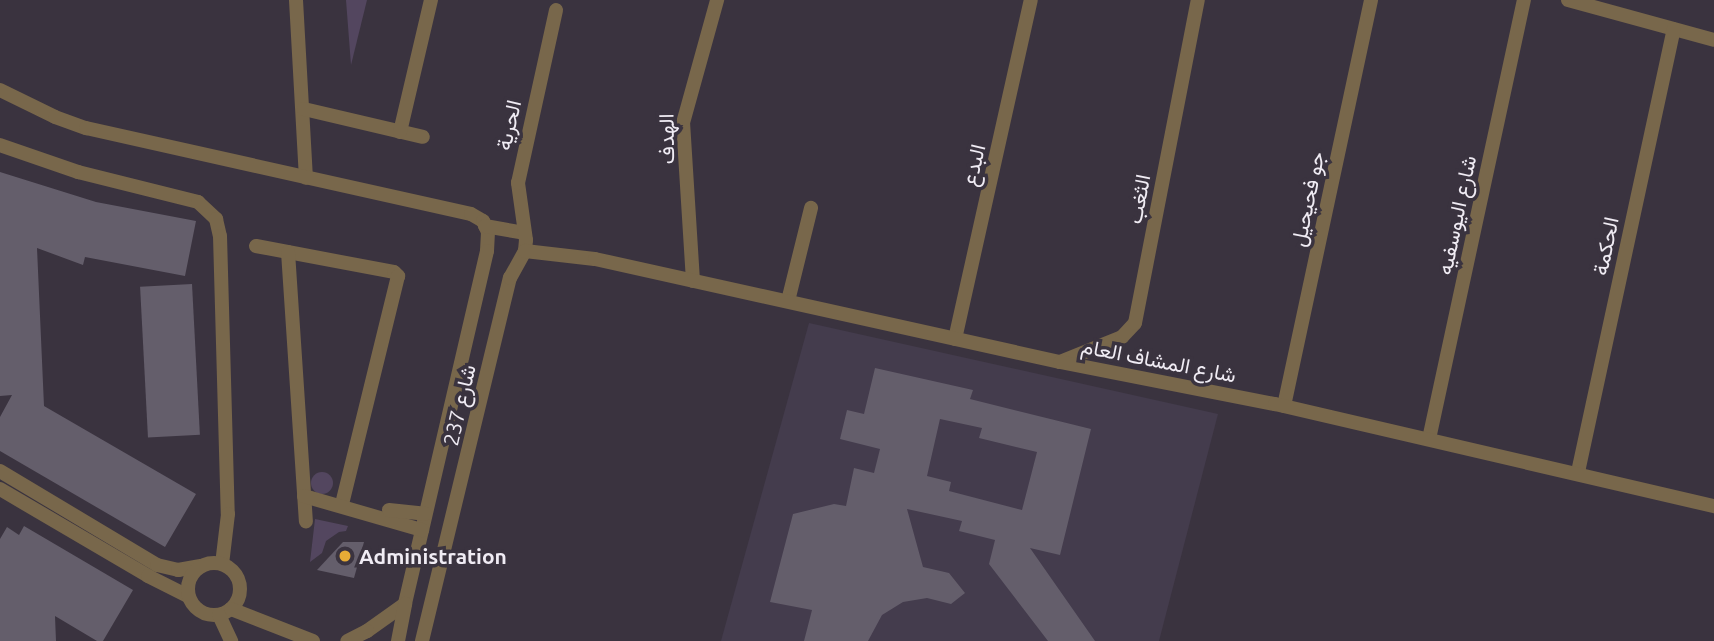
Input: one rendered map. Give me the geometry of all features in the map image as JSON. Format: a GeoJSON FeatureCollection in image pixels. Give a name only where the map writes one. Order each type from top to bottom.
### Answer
{"type":"FeatureCollection","features":[{"type":"Feature","properties":{"kind":"street"},"geometry":{"type":"LineString","coordinates":[[296,0],[306,178]]}},
{"type":"Feature","properties":{"kind":"street"},"geometry":{"type":"LineString","coordinates":[[400,132],[431,0]]}},
{"type":"Feature","properties":{"kind":"street","name":"الهدف"},"geometry":{"type":"LineString","coordinates":[[693,281],[683,123],[717,0]]}},
{"type":"Feature","properties":{"kind":"street","name":"البدع"},"geometry":{"type":"LineString","coordinates":[[955,339],[1031,0]]}},
{"type":"Feature","properties":{"kind":"street","name":"الثغب"},"geometry":{"type":"LineString","coordinates":[[1060,362],[1122,337],[1135,323],[1198,0]]}},
{"type":"Feature","properties":{"kind":"street","name":"جو فحيحيل"},"geometry":{"type":"LineString","coordinates":[[1283,406],[1371,0]]}},
{"type":"Feature","properties":{"kind":"street","name":"شارع اليوسفيه"},"geometry":{"type":"LineString","coordinates":[[1429,439],[1524,0]]}},
{"type":"Feature","properties":{"kind":"street"},"geometry":{"type":"LineString","coordinates":[[1568,0],[1714,40]]}},
{"type":"Feature","properties":{"kind":"street","name":"الحرية"},"geometry":{"type":"LineString","coordinates":[[524,251],[518,183],[556,10]]}},
{"type":"Feature","properties":{"kind":"street","name":"الحكمة"},"geometry":{"type":"LineString","coordinates":[[1577,472],[1674,29]]}},
{"type":"Feature","properties":{"kind":"street"},"geometry":{"type":"LineString","coordinates":[[0,90],[55,117],[86,128],[471,214],[483,220],[488,232],[487,251],[398,641]]}},
{"type":"Feature","properties":{"kind":"street"},"geometry":{"type":"LineString","coordinates":[[304,109],[423,137]]}},
{"type":"Feature","properties":{"kind":"street"},"geometry":{"type":"LineString","coordinates":[[0,145],[78,172],[198,202],[216,219],[220,236],[228,501],[222,564]]}},
{"type":"Feature","properties":{"kind":"street"},"geometry":{"type":"LineString","coordinates":[[788,301],[811,208]]}},
{"type":"Feature","properties":{"kind":"street"},"geometry":{"type":"LineString","coordinates":[[485,226],[524,233]]}},
{"type":"Feature","properties":{"kind":"street"},"geometry":{"type":"LineString","coordinates":[[256,246],[394,272],[398,276],[343,501]]}},
{"type":"Feature","properties":{"kind":"street","name":"شارع المشاف العام"},"geometry":{"type":"LineString","coordinates":[[524,251],[596,259],[1060,362],[1283,406],[1577,472],[1714,506]]}},
{"type":"Feature","properties":{"kind":"street","name":"شارع 237"},"geometry":{"type":"LineString","coordinates":[[422,641],[510,278],[524,251]]}},
{"type":"Feature","properties":{"kind":"street"},"geometry":{"type":"LineString","coordinates":[[288,252],[306,521]]}},
{"type":"Feature","properties":{"kind":"street"},"geometry":{"type":"LineString","coordinates":[[0,471],[157,565],[178,570],[222,564],[233,572],[239,583],[239,597],[225,612]]}},
{"type":"Feature","properties":{"kind":"street"},"geometry":{"type":"LineString","coordinates":[[0,489],[148,576],[188,596],[200,611],[225,612],[313,641]]}},
{"type":"Feature","properties":{"kind":"street"},"geometry":{"type":"LineString","coordinates":[[304,496],[402,513],[425,514]]}},
{"type":"Feature","properties":{"kind":"street"},"geometry":{"type":"LineString","coordinates":[[343,501],[422,530]]}},
{"type":"Feature","properties":{"kind":"street"},"geometry":{"type":"LineString","coordinates":[[188,596],[188,582],[201,566]]}},
{"type":"Feature","properties":{"kind":"street"},"geometry":{"type":"LineString","coordinates":[[347,641],[367,631],[405,604]]}},
{"type":"Feature","properties":{"kind":"street"},"geometry":{"type":"LineString","coordinates":[[225,612],[231,641]]}},
{"type":"Feature","properties":{"kind":"shaded area"},"geometry":{"type":"Polygon","coordinates":[[[346,0],[367,0],[351,65],[346,0]]]}},
{"type":"Feature","properties":{"kind":"shaded area"},"geometry":{"type":"Polygon","coordinates":[[[809,323],[1218,414],[1159,641],[721,641],[809,323]]]}},
{"type":"Feature","properties":{"kind":"shaded area"},"geometry":{"type":"Polygon","coordinates":[[[322,472],[332,479],[333,483],[326,493],[322,494],[312,487],[311,483],[318,473],[322,472]]]}},
{"type":"Feature","properties":{"kind":"shaded area"},"geometry":{"type":"Polygon","coordinates":[[[315,519],[348,526],[346,531],[339,532],[326,541],[322,553],[310,562],[315,519]]]}},
{"type":"Feature","properties":{"kind":"building"},"geometry":{"type":"Polygon","coordinates":[[[0,172],[96,202],[196,221],[185,276],[85,257],[83,265],[37,248],[44,406],[196,494],[165,547],[0,451],[0,417],[12,395],[0,396],[0,172]]]}},
{"type":"Feature","properties":{"kind":"building"},"geometry":{"type":"Polygon","coordinates":[[[192,284],[200,435],[148,438],[140,287],[192,284]]]}},
{"type":"Feature","properties":{"kind":"building"},"geometry":{"type":"Polygon","coordinates":[[[875,368],[973,390],[970,399],[1091,429],[1060,555],[1030,548],[1095,641],[1048,641],[989,564],[995,540],[959,531],[962,521],[907,509],[923,567],[949,573],[965,593],[951,604],[927,598],[903,602],[882,615],[868,641],[804,641],[812,610],[770,602],[793,514],[834,504],[846,506],[854,468],[874,473],[880,449],[840,439],[847,410],[864,414],[875,368]],[[940,419],[927,476],[951,482],[949,491],[1022,510],[1037,452],[979,438],[982,428],[940,419]]]}},
{"type":"Feature","properties":{"kind":"building"},"geometry":{"type":"Polygon","coordinates":[[[24,526],[133,590],[103,641],[97,641],[55,616],[56,641],[0,641],[0,539],[7,527],[19,535],[24,526]]]}},
{"type":"Feature","properties":{"kind":"building","name":"Administration"},"geometry":{"type":"Polygon","coordinates":[[[343,542],[364,542],[354,578],[317,570],[343,542]]]}},
{"type":"Feature","properties":{"kind":"place","name":"Administration"},"geometry":{"type":"Point","coordinates":[345,556]}}]}
